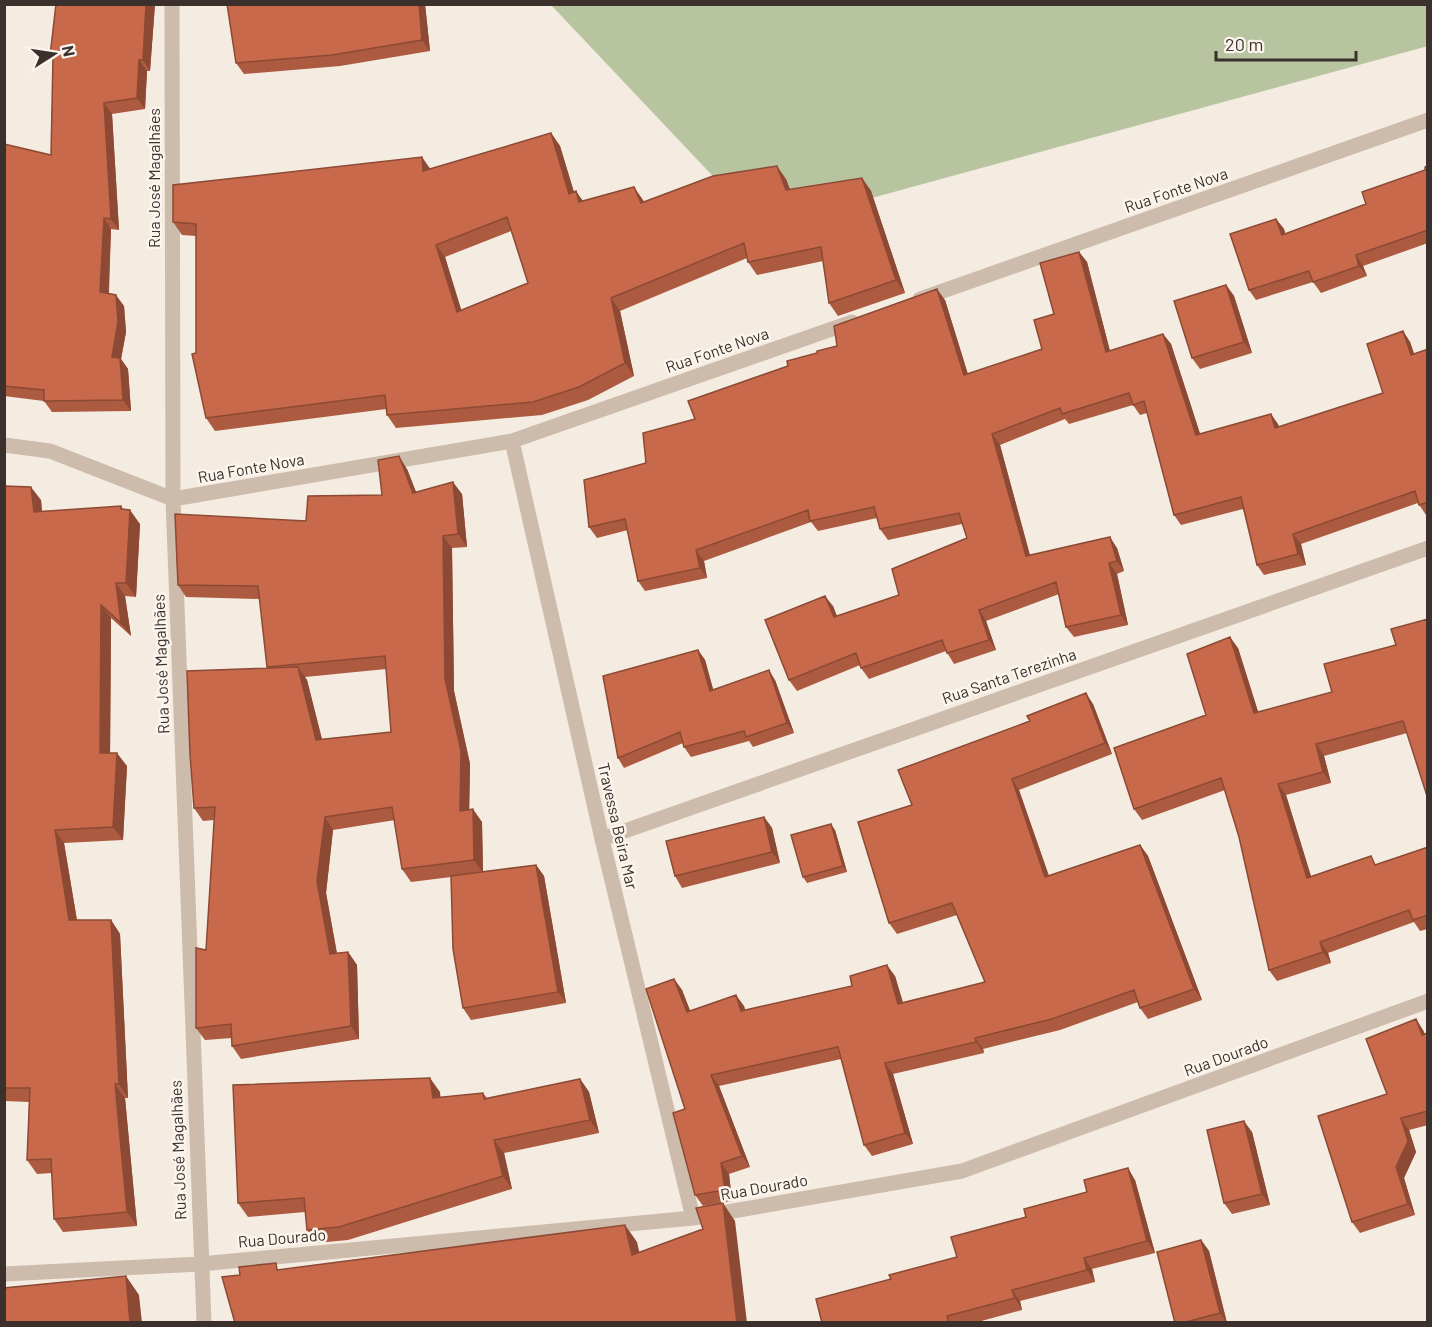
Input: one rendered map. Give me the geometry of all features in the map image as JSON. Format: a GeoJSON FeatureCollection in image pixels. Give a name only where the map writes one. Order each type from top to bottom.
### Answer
{"type":"FeatureCollection","features":[{"type":"Feature","properties":{"kind":"street","name":"Rua José Magalhães"},"geometry":{"type":"LineString","coordinates":[[172,4],[173,500],[204,1323]]}},
{"type":"Feature","properties":{"kind":"street","name":"Rua Fonte Nova"},"geometry":{"type":"LineString","coordinates":[[908,303],[1428,120]]}},
{"type":"Feature","properties":{"kind":"street","name":"Rua Fonte Nova"},"geometry":{"type":"LineString","coordinates":[[173,500],[512,441],[862,319]]}},
{"type":"Feature","properties":{"kind":"street","name":"Travessa Beira Mar"},"geometry":{"type":"LineString","coordinates":[[512,441],[602,839],[693,1218]]}},
{"type":"Feature","properties":{"kind":"street"},"geometry":{"type":"LineString","coordinates":[[4,445],[50,451],[173,500]]}},
{"type":"Feature","properties":{"kind":"street","name":"Rua Santa Terezinha"},"geometry":{"type":"LineString","coordinates":[[602,839],[1428,548]]}},
{"type":"Feature","properties":{"kind":"street","name":"Rua Dourado"},"geometry":{"type":"LineString","coordinates":[[4,1274],[200,1264],[693,1218],[962,1171],[1428,1001]]}},
{"type":"Feature","properties":{"kind":"green space"},"geometry":{"type":"Polygon","coordinates":[[[1427,4],[1428,46],[762,228],[551,5],[1427,4]]]}},
{"type":"Feature","properties":{"kind":"building"},"geometry":{"type":"Polygon","coordinates":[[[56,4],[146,4],[143,60],[139,60],[137,98],[104,103],[111,219],[104,218],[100,292],[116,295],[118,321],[112,357],[120,358],[123,400],[44,401],[44,390],[4,386],[4,144],[51,155],[53,57],[50,56],[56,4]]]}},
{"type":"Feature","properties":{"kind":"building"},"geometry":{"type":"Polygon","coordinates":[[[227,4],[419,4],[422,40],[332,55],[236,63],[227,4]]]}},
{"type":"Feature","properties":{"kind":"building"},"geometry":{"type":"Polygon","coordinates":[[[551,133],[569,194],[576,191],[579,202],[634,187],[641,203],[713,176],[777,166],[786,190],[862,178],[896,280],[829,303],[821,247],[748,262],[744,243],[611,298],[625,363],[579,387],[533,402],[387,415],[385,395],[206,418],[192,354],[196,353],[196,224],[173,222],[173,185],[422,157],[423,171],[551,133]],[[507,217],[436,245],[457,312],[528,283],[507,217]]]}},
{"type":"Feature","properties":{"kind":"building"},"geometry":{"type":"Polygon","coordinates":[[[1428,166],[1428,230],[1356,255],[1359,266],[1313,282],[1309,271],[1249,290],[1230,234],[1276,219],[1282,235],[1366,204],[1362,192],[1425,170],[1428,166]]]}},
{"type":"Feature","properties":{"kind":"building"},"geometry":{"type":"Polygon","coordinates":[[[1079,252],[1106,352],[1163,334],[1196,435],[1271,414],[1275,428],[1383,393],[1367,344],[1403,331],[1411,355],[1428,349],[1428,502],[1419,505],[1415,491],[1293,534],[1298,554],[1257,565],[1241,497],[1174,515],[1144,401],[1133,405],[1129,393],[1062,414],[1060,408],[992,434],[1026,556],[1110,537],[1117,561],[1109,563],[1121,615],[1066,627],[1056,582],[979,610],[989,640],[947,653],[942,640],[861,668],[856,653],[789,680],[765,620],[825,596],[834,617],[899,595],[892,569],[967,538],[959,513],[880,529],[874,507],[810,521],[808,510],[696,550],[700,568],[638,581],[625,519],[589,527],[584,480],[646,463],[643,433],[695,419],[688,401],[788,366],[787,361],[837,346],[834,326],[937,289],[964,375],[1042,349],[1034,320],[1054,314],[1040,263],[1079,252]]]}},
{"type":"Feature","properties":{"kind":"building"},"geometry":{"type":"Polygon","coordinates":[[[1226,285],[1244,342],[1192,358],[1174,301],[1226,285]]]}},
{"type":"Feature","properties":{"kind":"building"},"geometry":{"type":"Polygon","coordinates":[[[399,456],[413,493],[453,482],[458,534],[443,536],[445,679],[461,751],[460,811],[473,809],[474,860],[402,869],[392,807],[325,817],[317,881],[330,954],[348,952],[351,1026],[232,1046],[231,1024],[196,1028],[196,948],[206,950],[215,807],[194,808],[187,671],[298,667],[316,740],[391,732],[385,656],[267,667],[258,586],[178,585],[175,514],[306,521],[308,496],[382,495],[378,460],[399,456]]]}},
{"type":"Feature","properties":{"kind":"building"},"geometry":{"type":"Polygon","coordinates":[[[4,486],[31,487],[34,512],[121,506],[121,509],[130,510],[126,583],[116,583],[121,623],[101,605],[100,753],[117,753],[113,827],[55,830],[69,920],[111,920],[119,1084],[115,1084],[127,1212],[54,1219],[51,1159],[27,1160],[30,1088],[4,1088],[4,486]]]}},
{"type":"Feature","properties":{"kind":"building"},"geometry":{"type":"Polygon","coordinates":[[[1428,619],[1428,799],[1403,721],[1316,744],[1323,772],[1278,784],[1307,878],[1371,856],[1375,865],[1428,847],[1428,915],[1413,920],[1409,910],[1320,942],[1323,952],[1269,970],[1239,837],[1221,778],[1134,809],[1114,748],[1206,715],[1187,654],[1230,637],[1254,713],[1332,692],[1324,664],[1396,645],[1391,629],[1428,619]]]}},
{"type":"Feature","properties":{"kind":"building"},"geometry":{"type":"Polygon","coordinates":[[[698,650],[710,691],[769,670],[787,723],[746,737],[744,731],[684,747],[680,732],[618,758],[603,676],[698,650]]]}},
{"type":"Feature","properties":{"kind":"building"},"geometry":{"type":"Polygon","coordinates":[[[1086,693],[1105,743],[1012,779],[1045,877],[1140,845],[1194,989],[1140,1008],[1134,990],[1052,1019],[975,1038],[976,1042],[885,1063],[905,1133],[864,1145],[838,1047],[711,1075],[742,1156],[721,1163],[725,1190],[695,1195],[673,1113],[685,1109],[646,989],[674,979],[687,1012],[736,995],[741,1011],[852,986],[850,976],[887,965],[898,1004],[985,982],[952,903],[889,923],[858,822],[912,805],[898,770],[1030,721],[1027,716],[1086,693]]]}},
{"type":"Feature","properties":{"kind":"building"},"geometry":{"type":"Polygon","coordinates":[[[764,817],[772,852],[675,876],[666,841],[764,817]]]}},
{"type":"Feature","properties":{"kind":"building"},"geometry":{"type":"Polygon","coordinates":[[[831,824],[843,866],[803,877],[791,835],[831,824]]]}},
{"type":"Feature","properties":{"kind":"building"},"geometry":{"type":"Polygon","coordinates":[[[536,865],[558,992],[463,1008],[453,949],[451,876],[536,865]]]}},
{"type":"Feature","properties":{"kind":"building"},"geometry":{"type":"Polygon","coordinates":[[[1416,1019],[1422,1035],[1428,1033],[1428,1111],[1401,1118],[1408,1141],[1396,1167],[1408,1204],[1352,1222],[1318,1116],[1387,1094],[1366,1039],[1416,1019]]]}},
{"type":"Feature","properties":{"kind":"building"},"geometry":{"type":"Polygon","coordinates":[[[430,1078],[433,1098],[483,1093],[484,1099],[580,1079],[590,1120],[494,1140],[503,1176],[339,1227],[307,1230],[304,1198],[238,1203],[233,1085],[430,1078]]]}},
{"type":"Feature","properties":{"kind":"building"},"geometry":{"type":"Polygon","coordinates":[[[1244,1121],[1262,1194],[1224,1203],[1207,1130],[1244,1121]]]}},
{"type":"Feature","properties":{"kind":"building"},"geometry":{"type":"Polygon","coordinates":[[[1128,1168],[1147,1241],[1084,1258],[1087,1270],[1012,1290],[1015,1298],[947,1316],[949,1323],[822,1323],[816,1299],[891,1279],[889,1275],[957,1257],[951,1237],[1026,1217],[1024,1209],[1087,1192],[1084,1180],[1128,1168]]]}},
{"type":"Feature","properties":{"kind":"building"},"geometry":{"type":"Polygon","coordinates":[[[723,1203],[737,1323],[235,1323],[222,1277],[240,1275],[239,1267],[276,1263],[277,1270],[625,1225],[632,1255],[703,1229],[696,1208],[723,1203]]]}},
{"type":"Feature","properties":{"kind":"building"},"geometry":{"type":"Polygon","coordinates":[[[1201,1240],[1220,1313],[1175,1323],[1157,1252],[1201,1240]]]}},
{"type":"Feature","properties":{"kind":"building"},"geometry":{"type":"Polygon","coordinates":[[[126,1276],[130,1323],[4,1323],[4,1288],[126,1276]]]}}]}
